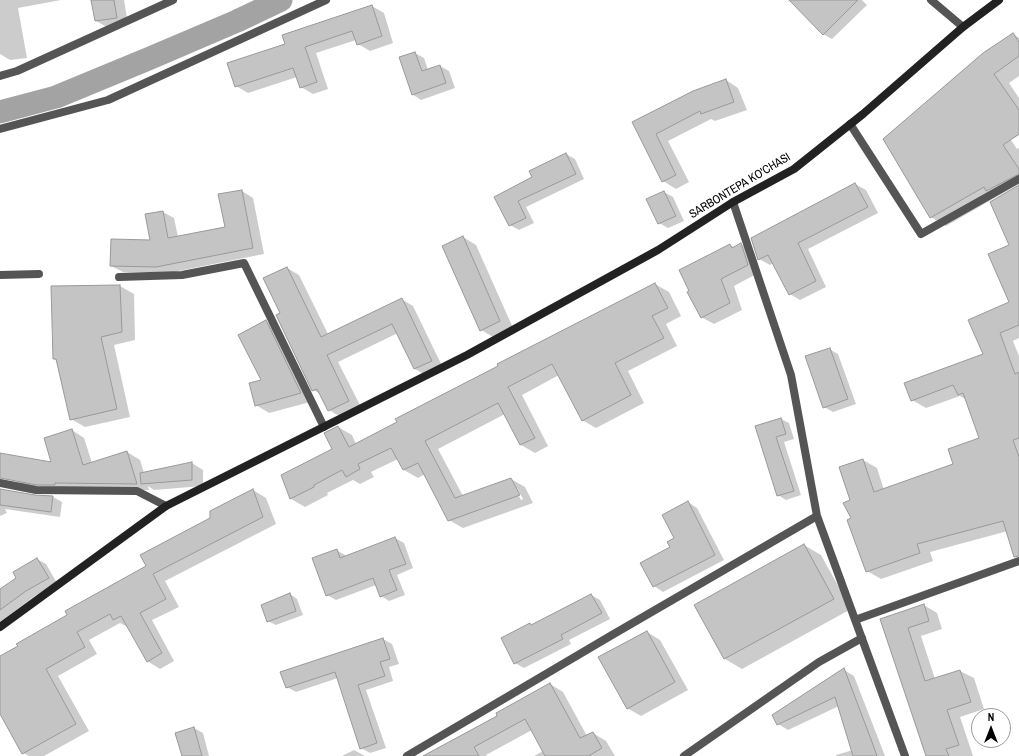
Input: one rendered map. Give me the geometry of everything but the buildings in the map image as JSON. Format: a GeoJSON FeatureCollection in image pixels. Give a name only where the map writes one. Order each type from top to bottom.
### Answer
{"type":"FeatureCollection","features":[{"type":"Feature","properties":{"kind":"street"},"geometry":{"type":"LineString","coordinates":[[0,76],[18,71],[173,0]]}},
{"type":"Feature","properties":{"kind":"street"},"geometry":{"type":"LineString","coordinates":[[0,129],[108,100],[326,0]]}},
{"type":"Feature","properties":{"kind":"street"},"geometry":{"type":"LineString","coordinates":[[931,0],[963,27]]}},
{"type":"Feature","properties":{"kind":"street","name":"SARBONTEPA KO'CHASI"},"geometry":{"type":"LineString","coordinates":[[0,627],[166,506],[467,355],[658,250],[733,202],[794,169],[850,124],[963,27],[999,0]]}},
{"type":"Feature","properties":{"kind":"street"},"geometry":{"type":"LineString","coordinates":[[850,124],[921,234],[1019,179]]}},
{"type":"Feature","properties":{"kind":"street"},"geometry":{"type":"LineString","coordinates":[[733,202],[791,375],[817,516],[905,756]]}},
{"type":"Feature","properties":{"kind":"street"},"geometry":{"type":"LineString","coordinates":[[119,277],[182,275],[244,263],[324,427]]}},
{"type":"Feature","properties":{"kind":"street"},"geometry":{"type":"LineString","coordinates":[[0,275],[39,274]]}},
{"type":"Feature","properties":{"kind":"street"},"geometry":{"type":"LineString","coordinates":[[0,483],[36,490],[136,491],[166,506]]}},
{"type":"Feature","properties":{"kind":"street"},"geometry":{"type":"LineString","coordinates":[[407,756],[612,634],[817,516]]}},
{"type":"Feature","properties":{"kind":"street"},"geometry":{"type":"LineString","coordinates":[[855,620],[1019,561]]}},
{"type":"Feature","properties":{"kind":"street"},"geometry":{"type":"LineString","coordinates":[[684,756],[819,662],[862,638]]}},
{"type":"Feature","properties":{"kind":"waterway"},"geometry":{"type":"LineString","coordinates":[[0,112],[56,97],[237,21],[281,0]]}}]}
